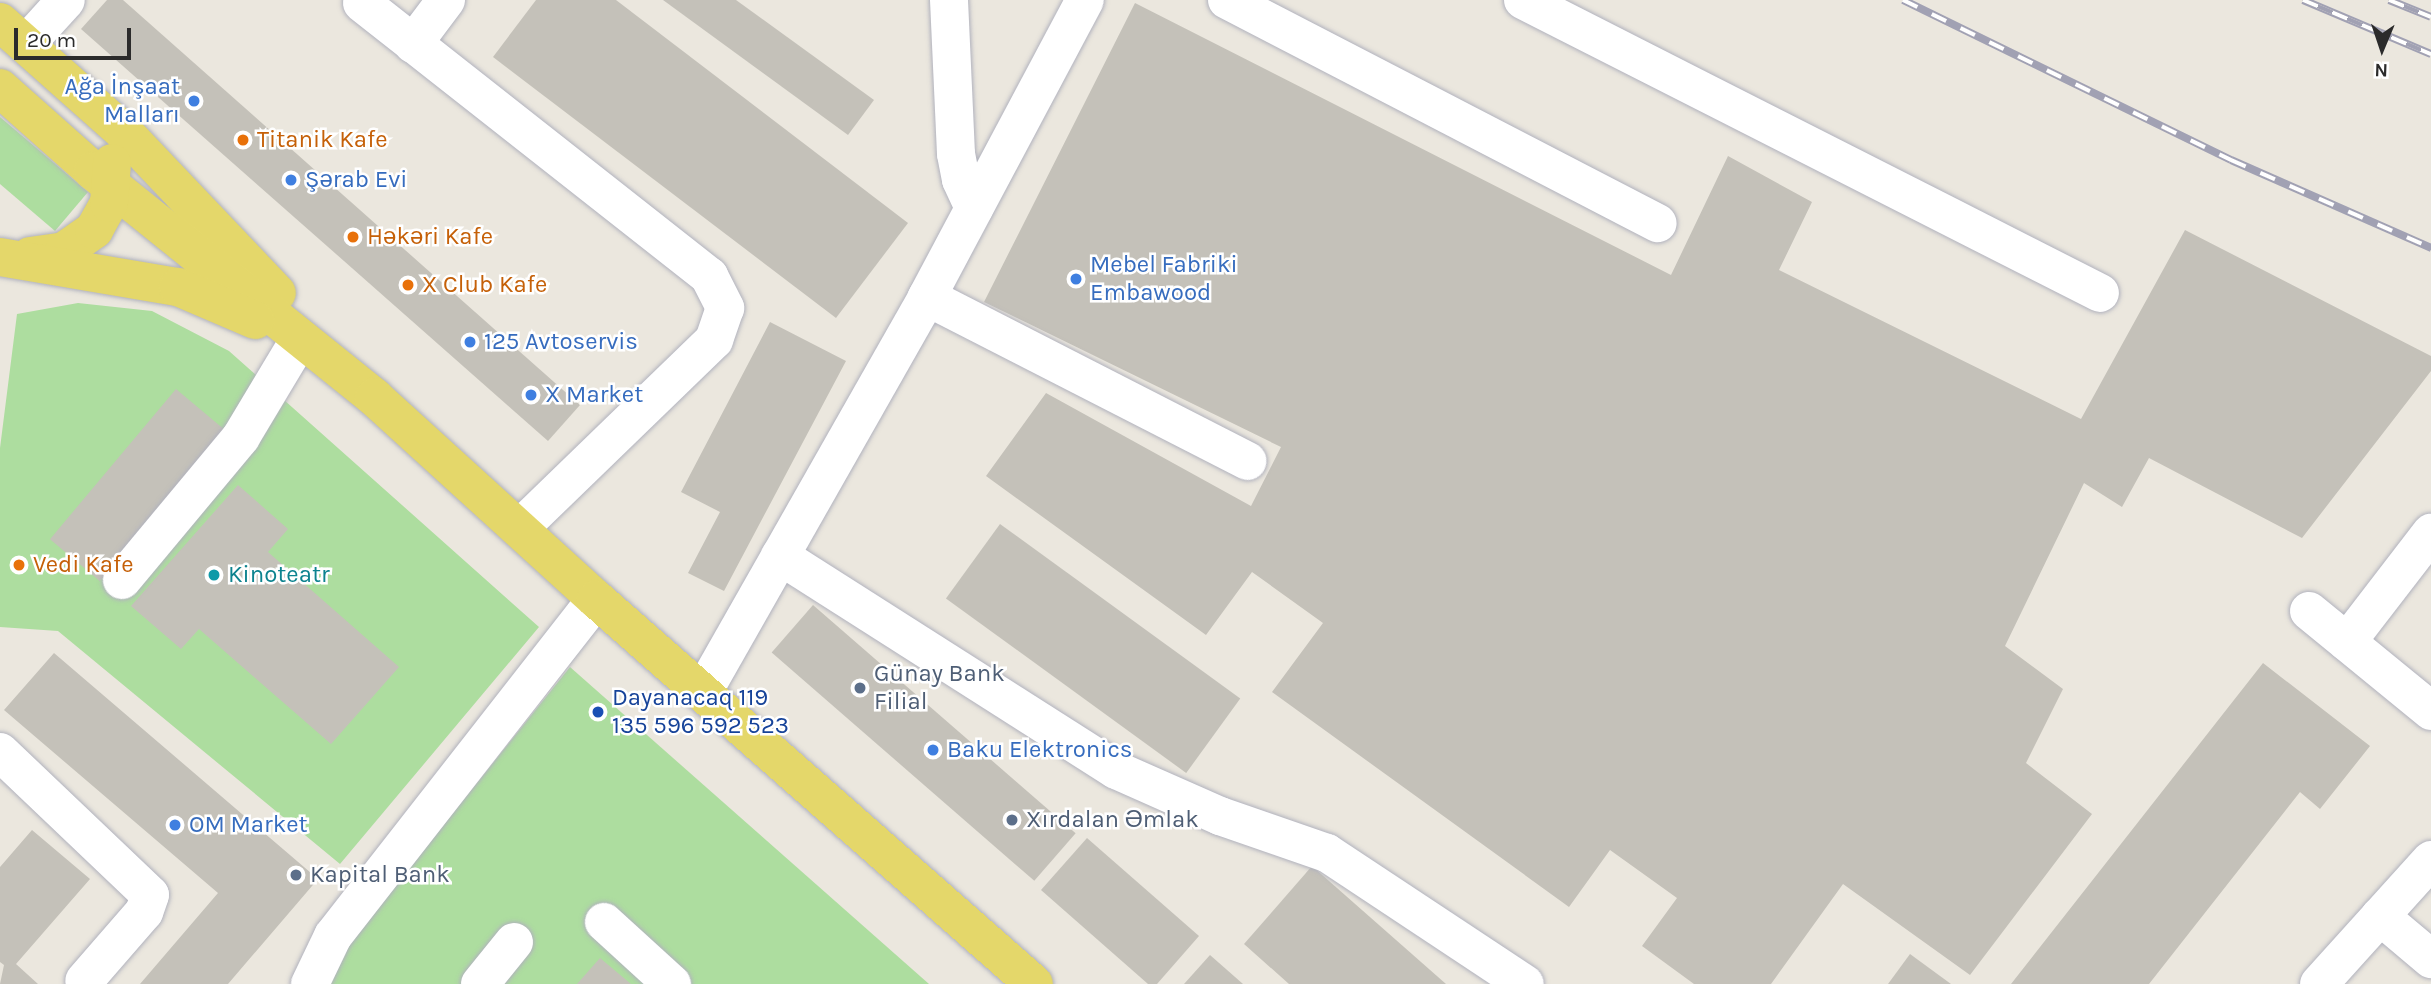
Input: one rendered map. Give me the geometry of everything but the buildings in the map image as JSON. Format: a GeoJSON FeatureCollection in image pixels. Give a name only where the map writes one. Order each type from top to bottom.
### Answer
{"type":"FeatureCollection","features":[{"type":"Feature","properties":{"kind":"main road"},"geometry":{"type":"LineString","coordinates":[[13,33],[79,92],[180,190],[374,397]]}},
{"type":"Feature","properties":{"kind":"main road"},"geometry":{"type":"LineString","coordinates":[[0,88],[112,186],[374,397],[596,599],[1034,984]]}},
{"type":"Feature","properties":{"kind":"main road"},"geometry":{"type":"LineString","coordinates":[[1,261],[44,255],[80,243],[103,218],[112,186],[107,146],[79,92]]}},
{"type":"Feature","properties":{"kind":"main road"},"geometry":{"type":"LineString","coordinates":[[1,261],[178,287],[237,311],[296,345],[374,397]]}},
{"type":"Feature","properties":{"kind":"lane"},"geometry":{"type":"LineString","coordinates":[[13,33],[66,0]]}},
{"type":"Feature","properties":{"kind":"lane"},"geometry":{"type":"LineString","coordinates":[[413,44],[446,0]]}},
{"type":"Feature","properties":{"kind":"lane"},"geometry":{"type":"LineString","coordinates":[[949,0],[956,154],[961,180],[974,208]]}},
{"type":"Feature","properties":{"kind":"lane"},"geometry":{"type":"LineString","coordinates":[[702,692],[927,297],[1085,0]]}},
{"type":"Feature","properties":{"kind":"lane"},"geometry":{"type":"LineString","coordinates":[[1227,0],[1658,223]]}},
{"type":"Feature","properties":{"kind":"lane"},"geometry":{"type":"LineString","coordinates":[[1523,0],[2100,293]]}},
{"type":"Feature","properties":{"kind":"lane"},"geometry":{"type":"LineString","coordinates":[[362,3],[709,276],[725,308],[714,340],[520,528]]}},
{"type":"Feature","properties":{"kind":"lane"},"geometry":{"type":"LineString","coordinates":[[927,297],[1247,461]]}},
{"type":"Feature","properties":{"kind":"lane"},"geometry":{"type":"LineString","coordinates":[[121,580],[242,436],[296,345]]}},
{"type":"Feature","properties":{"kind":"lane"},"geometry":{"type":"LineString","coordinates":[[2347,642],[2431,533]]}},
{"type":"Feature","properties":{"kind":"lane"},"geometry":{"type":"LineString","coordinates":[[780,556],[1116,770],[1220,816],[1327,853],[1525,984]]}},
{"type":"Feature","properties":{"kind":"lane"},"geometry":{"type":"LineString","coordinates":[[310,984],[333,936],[596,599]]}},
{"type":"Feature","properties":{"kind":"lane"},"geometry":{"type":"LineString","coordinates":[[2309,611],[2431,711]]}},
{"type":"Feature","properties":{"kind":"lane"},"geometry":{"type":"LineString","coordinates":[[0,752],[150,895],[144,912],[84,981]]}},
{"type":"Feature","properties":{"kind":"lane"},"geometry":{"type":"LineString","coordinates":[[2319,984],[2431,860]]}},
{"type":"Feature","properties":{"kind":"lane"},"geometry":{"type":"LineString","coordinates":[[2380,916],[2431,960]]}},
{"type":"Feature","properties":{"kind":"lane"},"geometry":{"type":"LineString","coordinates":[[604,922],[673,984]]}},
{"type":"Feature","properties":{"kind":"lane"},"geometry":{"type":"LineString","coordinates":[[480,984],[514,942]]}},
{"type":"Feature","properties":{"kind":"green space"},"geometry":{"type":"Polygon","coordinates":[[[0,117],[88,192],[55,231],[0,184],[0,117]]]}},
{"type":"Feature","properties":{"kind":"green space"},"geometry":{"type":"Polygon","coordinates":[[[78,303],[152,311],[229,351],[539,627],[340,864],[58,631],[0,627],[0,448],[17,314],[78,303]]]}},
{"type":"Feature","properties":{"kind":"green space"},"geometry":{"type":"Polygon","coordinates":[[[570,667],[929,984],[330,984],[352,939],[570,667]]]}},
{"type":"Feature","properties":{"kind":"railway"},"geometry":{"type":"LineString","coordinates":[[1903,0],[2231,160],[2431,248]]}},
{"type":"Feature","properties":{"kind":"railway"},"geometry":{"type":"LineString","coordinates":[[2303,0],[2431,54]]}},
{"type":"Feature","properties":{"kind":"railway"},"geometry":{"type":"LineString","coordinates":[[2389,0],[2431,17]]}},
{"type":"Feature","properties":{"kind":"place","name":"Ağa İnşaat Malları"},"geometry":{"type":"Point","coordinates":[194,101]}},
{"type":"Feature","properties":{"kind":"place","name":"Titanik Kafe"},"geometry":{"type":"Point","coordinates":[243,140]}},
{"type":"Feature","properties":{"kind":"place","name":"Şərab Evi"},"geometry":{"type":"Point","coordinates":[291,180]}},
{"type":"Feature","properties":{"kind":"place","name":"Həkəri Kafe"},"geometry":{"type":"Point","coordinates":[353,237]}},
{"type":"Feature","properties":{"kind":"place","name":"Mebel Fabriki Embawood"},"geometry":{"type":"Point","coordinates":[1076,279]}},
{"type":"Feature","properties":{"kind":"place","name":"X Club Kafe"},"geometry":{"type":"Point","coordinates":[408,285]}},
{"type":"Feature","properties":{"kind":"place","name":"125 Avtoservis"},"geometry":{"type":"Point","coordinates":[470,342]}},
{"type":"Feature","properties":{"kind":"place","name":"X Market"},"geometry":{"type":"Point","coordinates":[531,395]}},
{"type":"Feature","properties":{"kind":"place","name":"Vedi Kafe"},"geometry":{"type":"Point","coordinates":[19,565]}},
{"type":"Feature","properties":{"kind":"place","name":"Kinoteatr"},"geometry":{"type":"Point","coordinates":[214,575]}},
{"type":"Feature","properties":{"kind":"place","name":"Günay Bank Filial"},"geometry":{"type":"Point","coordinates":[860,688]}},
{"type":"Feature","properties":{"kind":"place","name":"Dayanacaq 119 135 596 592 523"},"geometry":{"type":"Point","coordinates":[598,712]}},
{"type":"Feature","properties":{"kind":"place","name":"Baku Elektronics"},"geometry":{"type":"Point","coordinates":[933,750]}},
{"type":"Feature","properties":{"kind":"place","name":"Xırdalan Əmlak"},"geometry":{"type":"Point","coordinates":[1012,820]}},
{"type":"Feature","properties":{"kind":"place","name":"OM Market"},"geometry":{"type":"Point","coordinates":[175,825]}},
{"type":"Feature","properties":{"kind":"place","name":"Kapital Bank"},"geometry":{"type":"Point","coordinates":[296,875]}}]}
